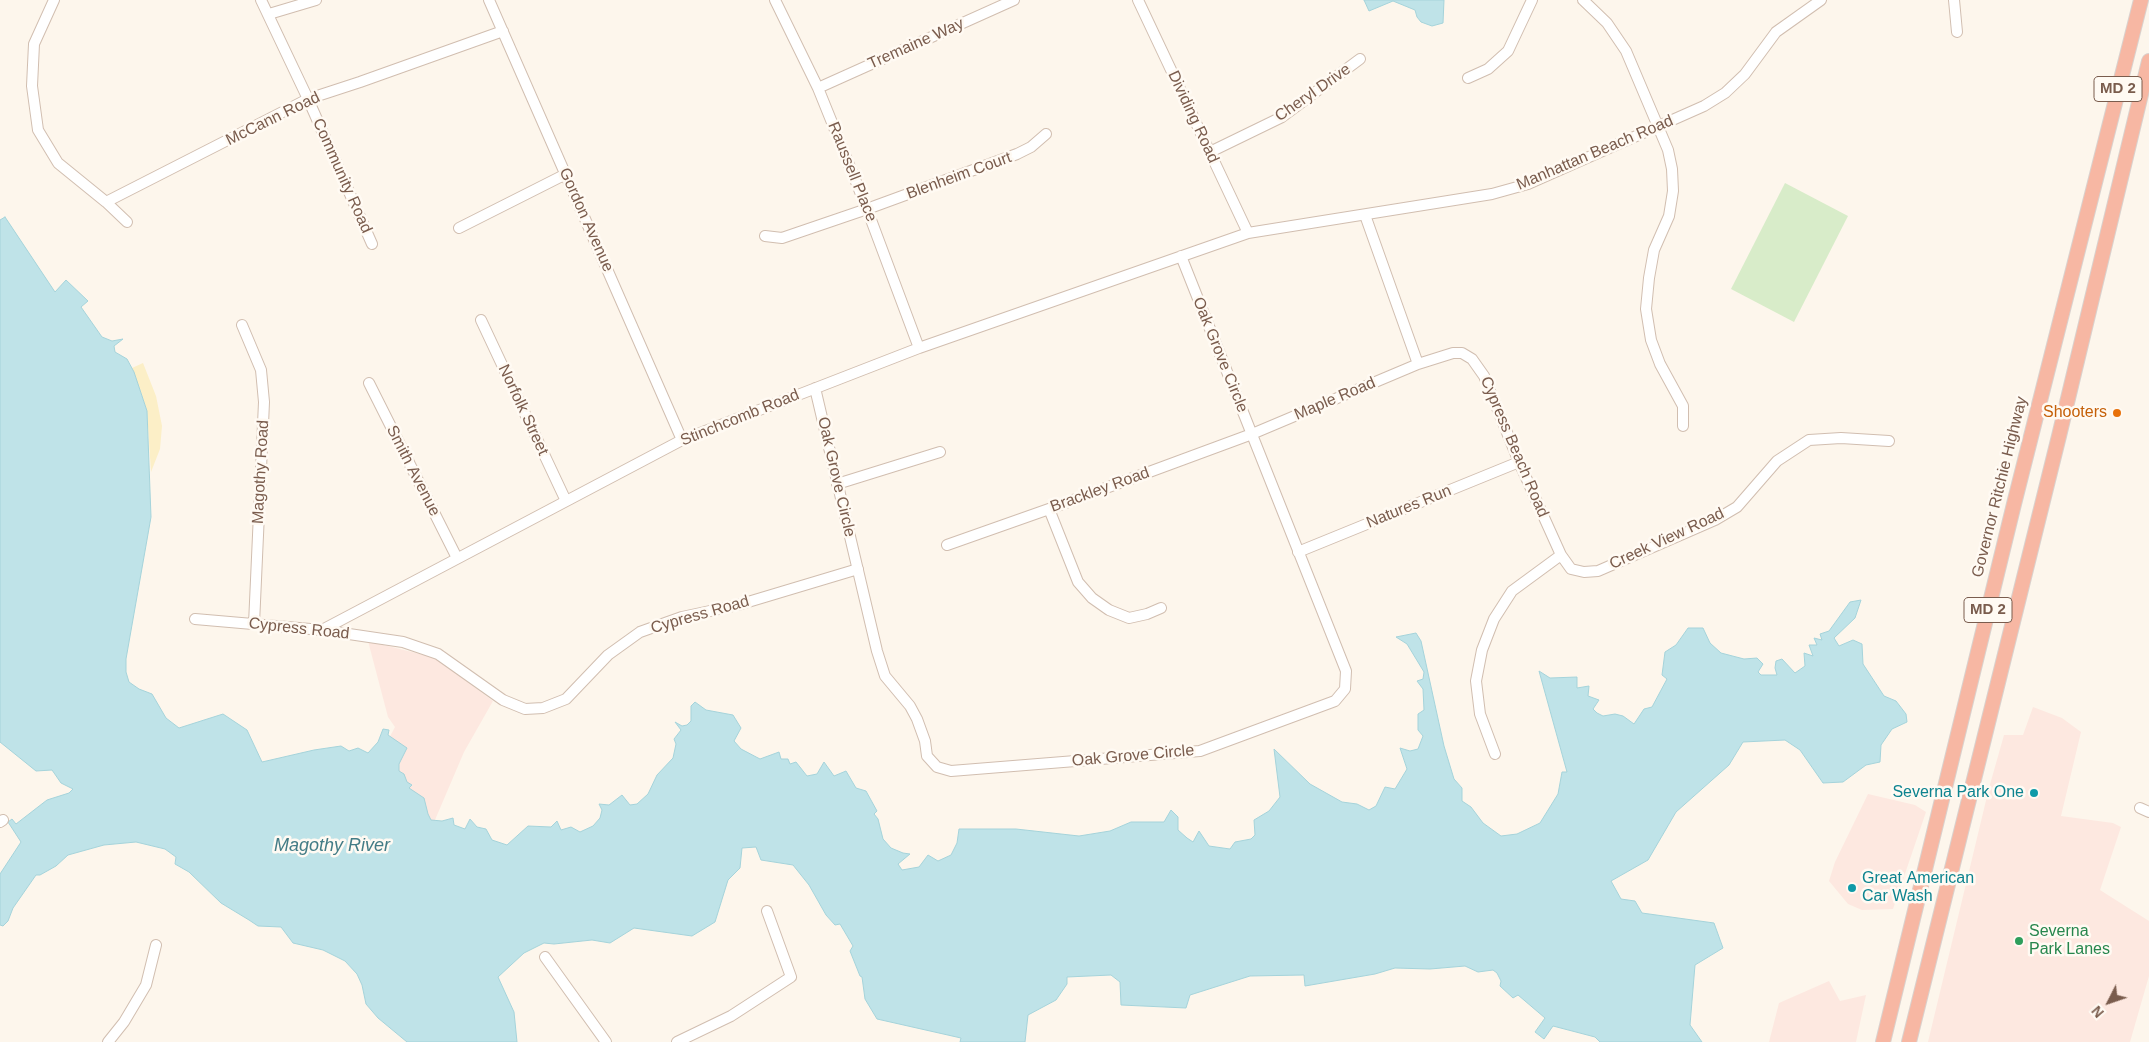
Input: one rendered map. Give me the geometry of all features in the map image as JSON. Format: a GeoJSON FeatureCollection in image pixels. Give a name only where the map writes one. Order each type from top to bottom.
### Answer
{"type":"FeatureCollection","features":[{"type":"Feature","properties":{"kind":"highway","name":"Governor Ritchie Highway"},"geometry":{"type":"LineString","coordinates":[[1882,1042],[2141,0]]}},
{"type":"Feature","properties":{"kind":"highway","name":"MD 2"},"geometry":{"type":"LineString","coordinates":[[1909,1042],[2057,445],[2149,61]]}},
{"type":"Feature","properties":{"kind":"highway"},"geometry":{"type":"LineString","coordinates":[[2096,178],[2119,184]]}},
{"type":"Feature","properties":{"kind":"street"},"geometry":{"type":"LineString","coordinates":[[54,0],[34,44],[32,86],[38,130],[58,163],[106,202],[127,222]]}},
{"type":"Feature","properties":{"kind":"street","name":"Community Road"},"geometry":{"type":"LineString","coordinates":[[262,0],[372,244]]}},
{"type":"Feature","properties":{"kind":"street"},"geometry":{"type":"LineString","coordinates":[[269,14],[316,0]]}},
{"type":"Feature","properties":{"kind":"street","name":"Gordon Avenue"},"geometry":{"type":"LineString","coordinates":[[489,0],[682,440]]}},
{"type":"Feature","properties":{"kind":"street","name":"Raussell Place"},"geometry":{"type":"LineString","coordinates":[[775,0],[818,88],[867,209],[919,348]]}},
{"type":"Feature","properties":{"kind":"street","name":"Tremaine Way"},"geometry":{"type":"LineString","coordinates":[[818,88],[1014,0]]}},
{"type":"Feature","properties":{"kind":"street","name":"Dividing Road"},"geometry":{"type":"LineString","coordinates":[[1138,0],[1248,233]]}},
{"type":"Feature","properties":{"kind":"street"},"geometry":{"type":"LineString","coordinates":[[1468,78],[1488,68],[1508,51],[1532,0]]}},
{"type":"Feature","properties":{"kind":"street"},"geometry":{"type":"LineString","coordinates":[[1583,0],[1607,23],[1626,50],[1668,150],[1672,169],[1673,192],[1669,216],[1654,250],[1646,309],[1654,348],[1660,364],[1683,406],[1684,426]]}},
{"type":"Feature","properties":{"kind":"street","name":"Manhattan Beach Road"},"geometry":{"type":"LineString","coordinates":[[1181,256],[1248,233],[1492,194],[1528,184],[1704,106],[1725,92],[1748,70],[1776,32],[1821,0]]}},
{"type":"Feature","properties":{"kind":"street"},"geometry":{"type":"LineString","coordinates":[[1954,0],[1957,32]]}},
{"type":"Feature","properties":{"kind":"street","name":"McCann Road"},"geometry":{"type":"LineString","coordinates":[[106,202],[308,99],[503,31]]}},
{"type":"Feature","properties":{"kind":"street","name":"Cheryl Drive"},"geometry":{"type":"LineString","coordinates":[[1210,152],[1282,117],[1360,59]]}},
{"type":"Feature","properties":{"kind":"street","name":"Blenheim Court"},"geometry":{"type":"LineString","coordinates":[[765,236],[782,238],[867,209],[1017,154],[1031,147],[1046,134]]}},
{"type":"Feature","properties":{"kind":"street"},"geometry":{"type":"LineString","coordinates":[[459,228],[566,174]]}},
{"type":"Feature","properties":{"kind":"street"},"geometry":{"type":"LineString","coordinates":[[1365,215],[1418,364]]}},
{"type":"Feature","properties":{"kind":"street","name":"Stinchcomb Road"},"geometry":{"type":"LineString","coordinates":[[322,630],[682,440],[919,348],[1181,256]]}},
{"type":"Feature","properties":{"kind":"street","name":"Oak Grove Circle"},"geometry":{"type":"LineString","coordinates":[[815,388],[877,651],[886,676],[910,706],[917,719],[925,741],[927,756],[937,767],[951,771],[1200,751],[1335,701],[1345,689],[1346,671],[1181,256]]}},
{"type":"Feature","properties":{"kind":"street","name":"Norfolk Street"},"geometry":{"type":"LineString","coordinates":[[481,320],[566,501]]}},
{"type":"Feature","properties":{"kind":"street","name":"Magothy Road"},"geometry":{"type":"LineString","coordinates":[[242,325],[261,370],[264,402],[254,624]]}},
{"type":"Feature","properties":{"kind":"street","name":"Cypress Beach Road"},"geometry":{"type":"LineString","coordinates":[[1418,364],[1453,353],[1462,354],[1472,359],[1484,376],[1519,462],[1561,555],[1571,569],[1584,572],[1598,571]]}},
{"type":"Feature","properties":{"kind":"street","name":"Maple Road"},"geometry":{"type":"LineString","coordinates":[[1252,434],[1418,364]]}},
{"type":"Feature","properties":{"kind":"street","name":"Smith Avenue"},"geometry":{"type":"LineString","coordinates":[[369,383],[457,558]]}},
{"type":"Feature","properties":{"kind":"street","name":"Brackley Road"},"geometry":{"type":"LineString","coordinates":[[947,545],[1252,434]]}},
{"type":"Feature","properties":{"kind":"street","name":"Creek View Road"},"geometry":{"type":"LineString","coordinates":[[1598,571],[1714,520],[1737,507],[1778,461],[1809,440],[1841,438],[1889,441]]}},
{"type":"Feature","properties":{"kind":"street"},"geometry":{"type":"LineString","coordinates":[[837,484],[940,452]]}},
{"type":"Feature","properties":{"kind":"street","name":"Natures Run"},"geometry":{"type":"LineString","coordinates":[[1298,552],[1519,462]]}},
{"type":"Feature","properties":{"kind":"street"},"geometry":{"type":"LineString","coordinates":[[1049,509],[1078,582],[1092,598],[1109,610],[1129,618],[1147,614],[1161,608]]}},
{"type":"Feature","properties":{"kind":"street"},"geometry":{"type":"LineString","coordinates":[[1495,754],[1480,714],[1476,680],[1482,650],[1494,619],[1512,591],[1561,555]]}},
{"type":"Feature","properties":{"kind":"street","name":"Cypress Road"},"geometry":{"type":"LineString","coordinates":[[195,620],[322,630],[403,642],[438,654],[503,700],[525,709],[543,708],[566,699],[608,655],[640,632],[682,617],[738,605],[858,569]]}},
{"type":"Feature","properties":{"kind":"street"},"geometry":{"type":"LineString","coordinates":[[677,1042],[731,1016],[791,977],[767,911]]}},
{"type":"Feature","properties":{"kind":"street"},"geometry":{"type":"LineString","coordinates":[[108,1042],[124,1022],[146,985],[156,945]]}},
{"type":"Feature","properties":{"kind":"street"},"geometry":{"type":"LineString","coordinates":[[545,956],[606,1042]]}},
{"type":"Feature","properties":{"kind":"shaded area"},"geometry":{"type":"Polygon","coordinates":[[[368,641],[436,658],[493,701],[464,752],[423,848],[333,843],[395,727],[388,717],[368,641]]]}},
{"type":"Feature","properties":{"kind":"shaded area"},"geometry":{"type":"Polygon","coordinates":[[[2033,707],[2062,718],[2081,732],[2061,816],[2113,823],[2121,827],[2100,890],[2149,921],[2149,976],[2130,1042],[1928,1042],[1989,788],[2004,735],[2023,735],[2033,707]]]}},
{"type":"Feature","properties":{"kind":"shaded area"},"geometry":{"type":"Polygon","coordinates":[[[1868,794],[1915,805],[1926,812],[1893,909],[1862,910],[1848,904],[1829,881],[1835,862],[1868,794]]]}},
{"type":"Feature","properties":{"kind":"shaded area"},"geometry":{"type":"Polygon","coordinates":[[[1829,981],[1840,1001],[1866,995],[1856,1042],[1769,1042],[1779,1003],[1829,981]]]}},
{"type":"Feature","properties":{"kind":"green space"},"geometry":{"type":"Polygon","coordinates":[[[1785,183],[1848,216],[1794,322],[1731,289],[1785,183]]]}},
{"type":"Feature","properties":{"kind":"sand"},"geometry":{"type":"Polygon","coordinates":[[[143,363],[156,396],[162,426],[160,449],[151,472],[147,411],[132,368],[143,363]]]}},
{"type":"Feature","properties":{"kind":"water"},"geometry":{"type":"Polygon","coordinates":[[[1364,0],[1444,0],[1443,23],[1432,26],[1421,22],[1415,10],[1393,1],[1369,11],[1364,0]]]}},
{"type":"Feature","properties":{"kind":"water","name":"Magothy River"},"geometry":{"type":"Polygon","coordinates":[[[5,217],[55,292],[66,280],[88,301],[81,307],[102,337],[112,341],[123,339],[114,346],[115,352],[127,359],[134,372],[147,411],[151,517],[126,659],[126,672],[129,682],[139,689],[152,694],[166,718],[179,728],[223,714],[247,730],[262,762],[341,746],[349,751],[358,748],[368,753],[378,742],[383,729],[389,730],[388,735],[407,748],[399,764],[399,771],[404,774],[407,782],[412,785],[409,788],[424,798],[431,820],[442,821],[453,818],[454,825],[465,829],[470,819],[477,827],[486,829],[492,840],[507,845],[528,826],[551,827],[557,821],[561,830],[571,827],[580,832],[593,826],[600,818],[602,810],[599,804],[609,805],[622,795],[630,805],[637,804],[648,794],[657,775],[673,758],[676,744],[674,739],[681,730],[675,722],[682,726],[687,725],[691,721],[691,706],[695,702],[706,710],[733,715],[741,728],[734,741],[741,749],[760,759],[779,752],[781,759],[788,759],[790,764],[796,762],[807,776],[817,774],[824,762],[834,776],[846,771],[856,788],[866,791],[877,811],[874,814],[878,819],[883,839],[891,848],[910,854],[898,864],[902,870],[919,867],[928,855],[938,861],[951,855],[957,843],[959,829],[1016,829],[1079,836],[1110,831],[1131,822],[1164,822],[1171,810],[1178,817],[1178,830],[1193,842],[1199,831],[1209,846],[1230,849],[1235,842],[1251,839],[1255,835],[1254,820],[1269,811],[1280,797],[1274,749],[1310,784],[1342,802],[1357,804],[1369,810],[1376,806],[1385,787],[1395,789],[1407,769],[1400,748],[1410,751],[1418,749],[1423,736],[1418,730],[1418,714],[1424,710],[1423,689],[1417,681],[1423,679],[1424,672],[1407,644],[1396,637],[1416,633],[1421,641],[1444,746],[1454,779],[1462,788],[1462,801],[1471,807],[1483,823],[1501,836],[1517,834],[1540,823],[1558,794],[1562,772],[1567,772],[1539,671],[1550,678],[1577,677],[1577,688],[1589,686],[1588,696],[1599,700],[1593,709],[1597,713],[1603,716],[1615,714],[1623,716],[1634,724],[1644,709],[1652,707],[1667,679],[1662,675],[1665,652],[1676,645],[1688,628],[1703,628],[1710,643],[1721,653],[1744,659],[1757,658],[1763,664],[1758,672],[1761,675],[1777,675],[1776,661],[1782,659],[1795,673],[1805,666],[1804,653],[1813,656],[1809,645],[1817,645],[1814,638],[1822,640],[1820,634],[1829,631],[1850,602],[1861,600],[1855,618],[1834,638],[1839,646],[1853,640],[1862,644],[1863,664],[1884,696],[1896,701],[1906,714],[1907,722],[1892,729],[1881,745],[1880,762],[1866,765],[1843,782],[1823,783],[1800,750],[1785,740],[1743,742],[1729,765],[1676,812],[1648,860],[1611,881],[1621,899],[1635,901],[1642,913],[1714,923],[1723,948],[1695,965],[1690,1025],[1702,1042],[1600,1042],[1595,1037],[1553,1026],[1544,1039],[1535,1032],[1545,1018],[1518,995],[1513,998],[1500,986],[1501,981],[1497,973],[1493,970],[1478,972],[1465,966],[1430,969],[1395,968],[1375,974],[1305,986],[1304,975],[1250,976],[1190,995],[1186,1008],[1121,1005],[1120,982],[1111,975],[1067,977],[1067,984],[1056,1000],[1028,1015],[1025,1042],[960,1042],[961,1038],[877,1019],[865,999],[862,977],[850,951],[853,946],[840,924],[835,925],[826,915],[809,885],[793,865],[761,860],[756,847],[742,848],[740,868],[728,880],[715,922],[692,936],[634,928],[610,943],[592,940],[554,944],[544,943],[524,953],[498,977],[514,1012],[517,1042],[407,1042],[378,1018],[366,1004],[362,985],[357,974],[345,961],[323,950],[293,943],[281,927],[258,926],[221,903],[189,872],[175,864],[176,857],[165,849],[136,842],[104,845],[68,855],[56,866],[40,875],[36,875],[13,908],[8,921],[3,926],[0,925],[0,874],[21,842],[8,822],[12,819],[16,824],[47,800],[69,793],[73,789],[61,783],[52,770],[36,771],[0,742],[0,220],[5,217]]]}},
{"type":"Feature","properties":{"kind":"place","name":"Shooters"},"geometry":{"type":"Point","coordinates":[2117,413]}},
{"type":"Feature","properties":{"kind":"place","name":"Severna Park One"},"geometry":{"type":"Point","coordinates":[2034,793]}},
{"type":"Feature","properties":{"kind":"place","name":"Great American Car Wash"},"geometry":{"type":"Point","coordinates":[1852,888]}},
{"type":"Feature","properties":{"kind":"place","name":"Severna Park Lanes"},"geometry":{"type":"Point","coordinates":[2019,941]}}]}
